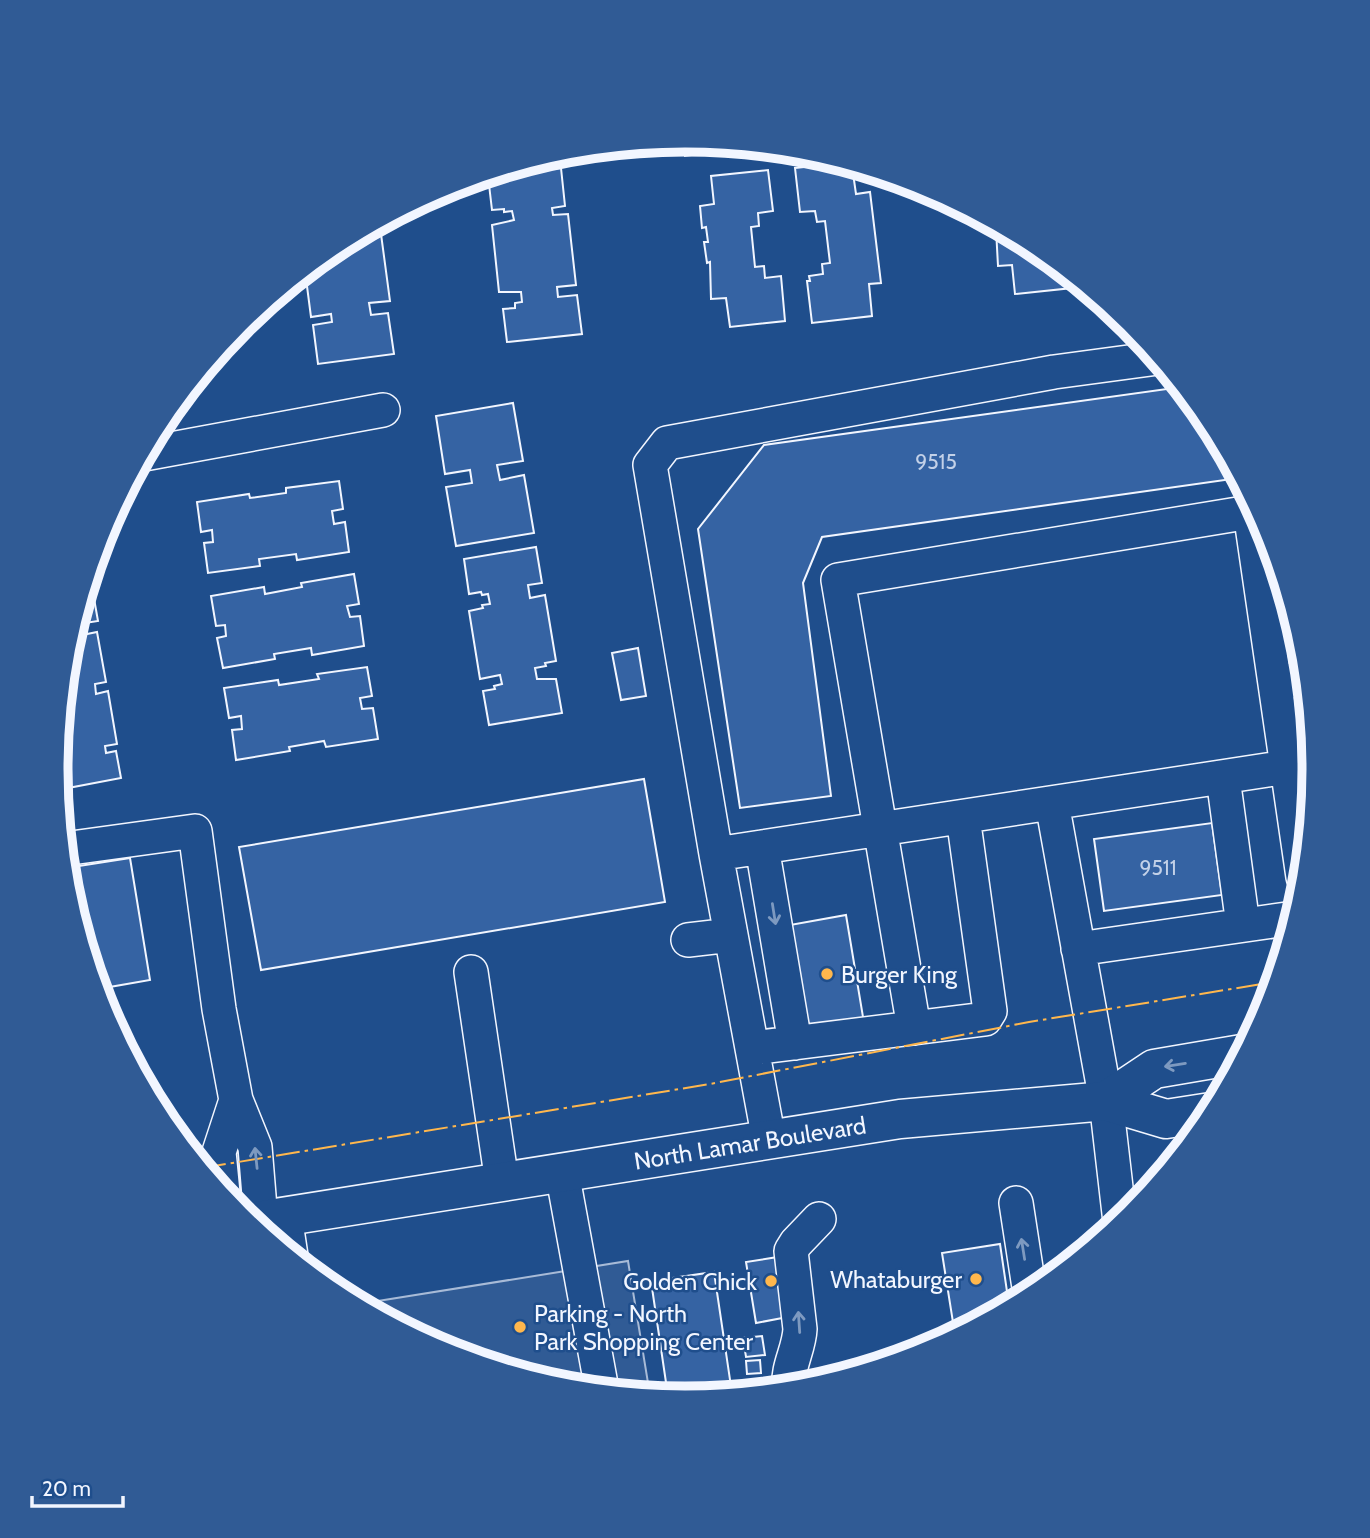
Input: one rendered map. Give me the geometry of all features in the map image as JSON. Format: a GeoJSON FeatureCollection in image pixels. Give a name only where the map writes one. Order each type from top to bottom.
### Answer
{"type":"FeatureCollection","features":[{"type":"Feature","properties":{"kind":"main road","name":"North Lamar Boulevard"},"geometry":{"type":"LineString","coordinates":[[265,1219],[900,1119],[1106,1101],[1154,1069],[1230,1056]]}},
{"type":"Feature","properties":{"kind":"main road"},"geometry":{"type":"LineString","coordinates":[[1106,1101],[1166,1119],[1196,1114]]}},
{"type":"Feature","properties":{"kind":"street"},"geometry":{"type":"LineString","coordinates":[[769,1140],[716,854],[650,465],[667,443],[1054,372],[1147,360]]}},
{"type":"Feature","properties":{"kind":"street"},"geometry":{"type":"LineString","coordinates":[[157,452],[383,410]]}},
{"type":"Feature","properties":{"kind":"street"},"geometry":{"type":"LineString","coordinates":[[914,1028],[838,580],[1246,513]]}},
{"type":"Feature","properties":{"kind":"street"},"geometry":{"type":"LineString","coordinates":[[1255,533],[1290,681],[1287,767],[1297,837]]}},
{"type":"Feature","properties":{"kind":"street"},"geometry":{"type":"LineString","coordinates":[[716,854],[1287,767]]}},
{"type":"Feature","properties":{"kind":"street"},"geometry":{"type":"LineString","coordinates":[[1223,778],[1242,925]]}},
{"type":"Feature","properties":{"kind":"street"},"geometry":{"type":"LineString","coordinates":[[1052,803],[1106,1101],[1118,1208]]}},
{"type":"Feature","properties":{"kind":"street"},"geometry":{"type":"LineString","coordinates":[[752,1048],[985,1019],[990,1011],[963,817]]}},
{"type":"Feature","properties":{"kind":"street"},"geometry":{"type":"LineString","coordinates":[[74,848],[195,831],[219,1009],[236,1100],[255,1147],[265,1219]]}},
{"type":"Feature","properties":{"kind":"street"},"geometry":{"type":"LineString","coordinates":[[762,847],[795,1043]]}},
{"type":"Feature","properties":{"kind":"street"},"geometry":{"type":"LineString","coordinates":[[1078,948],[1283,919]]}},
{"type":"Feature","properties":{"kind":"street"},"geometry":{"type":"LineString","coordinates":[[688,940],[731,935]]}},
{"type":"Feature","properties":{"kind":"street"},"geometry":{"type":"LineString","coordinates":[[471,972],[502,1182]]}},
{"type":"Feature","properties":{"kind":"street"},"geometry":{"type":"LineString","coordinates":[[221,1176],[219,1152],[236,1100]]}},
{"type":"Feature","properties":{"kind":"street"},"geometry":{"type":"LineString","coordinates":[[562,1172],[600,1379]]}},
{"type":"Feature","properties":{"kind":"street"},"geometry":{"type":"LineString","coordinates":[[1016,1203],[1028,1282]]}},
{"type":"Feature","properties":{"kind":"street"},"geometry":{"type":"LineString","coordinates":[[790,1376],[790,1366],[800,1338],[792,1251],[796,1243],[819,1219]]}},
{"type":"Feature","properties":{"kind":"shaded area","name":"Parking - North Park Shopping Center"},"geometry":{"type":"Polygon","coordinates":[[[628,1261],[648,1384],[565,1374],[525,1365],[449,1339],[375,1302],[628,1261]]]}},
{"type":"Feature","properties":{"kind":"building"},"geometry":{"type":"Polygon","coordinates":[[[685,152],[707,153],[685,156],[685,152]]]}},
{"type":"Feature","properties":{"kind":"building"},"geometry":{"type":"Polygon","coordinates":[[[814,166],[853,176],[856,194],[870,192],[881,283],[869,284],[872,316],[812,323],[807,281],[810,281],[809,276],[823,274],[822,264],[830,263],[825,221],[817,222],[815,211],[800,212],[795,168],[814,166]]]}},
{"type":"Feature","properties":{"kind":"building"},"geometry":{"type":"Polygon","coordinates":[[[561,168],[565,206],[552,208],[553,215],[568,214],[576,285],[557,287],[558,297],[577,295],[582,334],[507,342],[503,309],[515,308],[515,303],[522,302],[521,292],[499,292],[492,225],[514,220],[512,211],[492,210],[489,184],[534,171],[561,168]]]}},
{"type":"Feature","properties":{"kind":"building"},"geometry":{"type":"Polygon","coordinates":[[[768,170],[773,211],[758,213],[759,226],[751,227],[755,267],[764,266],[765,278],[781,276],[785,321],[730,327],[726,298],[711,299],[710,262],[707,263],[704,242],[708,242],[706,227],[702,228],[700,206],[714,204],[711,176],[768,170]]]}},
{"type":"Feature","properties":{"kind":"building"},"geometry":{"type":"Polygon","coordinates":[[[381,234],[390,301],[369,303],[371,315],[388,313],[394,354],[318,364],[313,325],[332,322],[331,314],[311,317],[307,283],[342,256],[381,234]]]}},
{"type":"Feature","properties":{"kind":"building"},"geometry":{"type":"Polygon","coordinates":[[[996,237],[1028,256],[1070,288],[1015,294],[1012,265],[998,266],[996,237]]]}},
{"type":"Feature","properties":{"kind":"building"},"geometry":{"type":"Polygon","coordinates":[[[1170,389],[1198,426],[1229,479],[822,537],[803,583],[831,796],[740,808],[698,529],[764,445],[1170,389]]]}},
{"type":"Feature","properties":{"kind":"building"},"geometry":{"type":"Polygon","coordinates":[[[513,403],[523,461],[497,465],[500,480],[524,475],[534,533],[456,546],[446,487],[472,483],[470,470],[445,474],[436,416],[513,403]]]}},
{"type":"Feature","properties":{"kind":"building"},"geometry":{"type":"Polygon","coordinates":[[[339,481],[343,509],[332,511],[334,524],[345,522],[349,552],[297,560],[296,554],[259,559],[260,566],[208,573],[204,543],[213,542],[212,530],[201,532],[197,502],[249,494],[250,498],[286,493],[286,488],[339,481]]]}},
{"type":"Feature","properties":{"kind":"building"},"geometry":{"type":"Polygon","coordinates":[[[536,547],[542,583],[528,585],[530,598],[545,595],[556,661],[535,668],[537,679],[556,679],[562,713],[489,725],[483,691],[495,689],[494,686],[502,684],[500,675],[480,679],[469,611],[490,604],[488,594],[469,594],[464,559],[536,547]]]}},
{"type":"Feature","properties":{"kind":"building"},"geometry":{"type":"Polygon","coordinates":[[[354,574],[359,604],[347,606],[350,617],[360,616],[364,646],[312,655],[311,648],[274,654],[275,659],[223,668],[217,638],[226,636],[225,625],[216,626],[211,596],[264,587],[265,594],[302,587],[301,583],[354,574]]]}},
{"type":"Feature","properties":{"kind":"building"},"geometry":{"type":"Polygon","coordinates":[[[93,595],[98,621],[86,623],[93,595]]]}},
{"type":"Feature","properties":{"kind":"building"},"geometry":{"type":"Polygon","coordinates":[[[85,625],[87,634],[97,632],[106,682],[95,684],[96,694],[108,691],[117,744],[105,746],[106,753],[116,751],[121,778],[69,788],[74,688],[85,625]]]}},
{"type":"Feature","properties":{"kind":"building"},"geometry":{"type":"Polygon","coordinates":[[[638,648],[646,696],[621,700],[612,653],[638,648]]]}},
{"type":"Feature","properties":{"kind":"building"},"geometry":{"type":"Polygon","coordinates":[[[367,667],[372,696],[360,698],[362,709],[373,708],[378,739],[326,747],[324,741],[289,747],[290,751],[236,760],[232,730],[242,729],[241,716],[229,718],[224,688],[278,680],[279,685],[319,679],[317,674],[367,667]]]}},
{"type":"Feature","properties":{"kind":"building"},"geometry":{"type":"Polygon","coordinates":[[[644,779],[665,902],[261,970],[239,847],[644,779]]]}},
{"type":"Feature","properties":{"kind":"building"},"geometry":{"type":"Polygon","coordinates":[[[1212,823],[1222,895],[1104,911],[1094,839],[1212,823]]]}},
{"type":"Feature","properties":{"kind":"building"},"geometry":{"type":"Polygon","coordinates":[[[130,858],[150,980],[108,987],[89,929],[77,866],[130,858]]]}},
{"type":"Feature","properties":{"kind":"building","name":"Burger King"},"geometry":{"type":"Polygon","coordinates":[[[846,915],[864,1023],[809,1033],[790,925],[846,915]]]}},
{"type":"Feature","properties":{"kind":"building","name":"Whataburger"},"geometry":{"type":"Polygon","coordinates":[[[1000,1244],[1007,1294],[953,1324],[942,1253],[1000,1244]]]}},
{"type":"Feature","properties":{"kind":"building","name":"Golden Chick"},"geometry":{"type":"Polygon","coordinates":[[[784,1256],[793,1316],[756,1323],[746,1262],[784,1256]]]}},
{"type":"Feature","properties":{"kind":"building"},"geometry":{"type":"Polygon","coordinates":[[[714,1272],[731,1383],[666,1385],[651,1281],[714,1272]]]}},
{"type":"Feature","properties":{"kind":"building"},"geometry":{"type":"Polygon","coordinates":[[[762,1336],[765,1355],[746,1357],[743,1338],[762,1336]]]}},
{"type":"Feature","properties":{"kind":"building"},"geometry":{"type":"Polygon","coordinates":[[[760,1360],[761,1373],[747,1374],[746,1361],[760,1360]]]}},
{"type":"Feature","properties":{"kind":"power"},"geometry":{"type":"LineString","coordinates":[[213,1166],[710,1084],[1029,1022],[1263,984]]}},
{"type":"Feature","properties":{"kind":"place","name":"Burger King"},"geometry":{"type":"Point","coordinates":[827,974]}},
{"type":"Feature","properties":{"kind":"place","name":"Whataburger"},"geometry":{"type":"Point","coordinates":[976,1279]}},
{"type":"Feature","properties":{"kind":"place","name":"Golden Chick"},"geometry":{"type":"Point","coordinates":[771,1281]}},
{"type":"Feature","properties":{"kind":"place","name":"Parking - North Park Shopping Center"},"geometry":{"type":"Point","coordinates":[520,1327]}}]}
